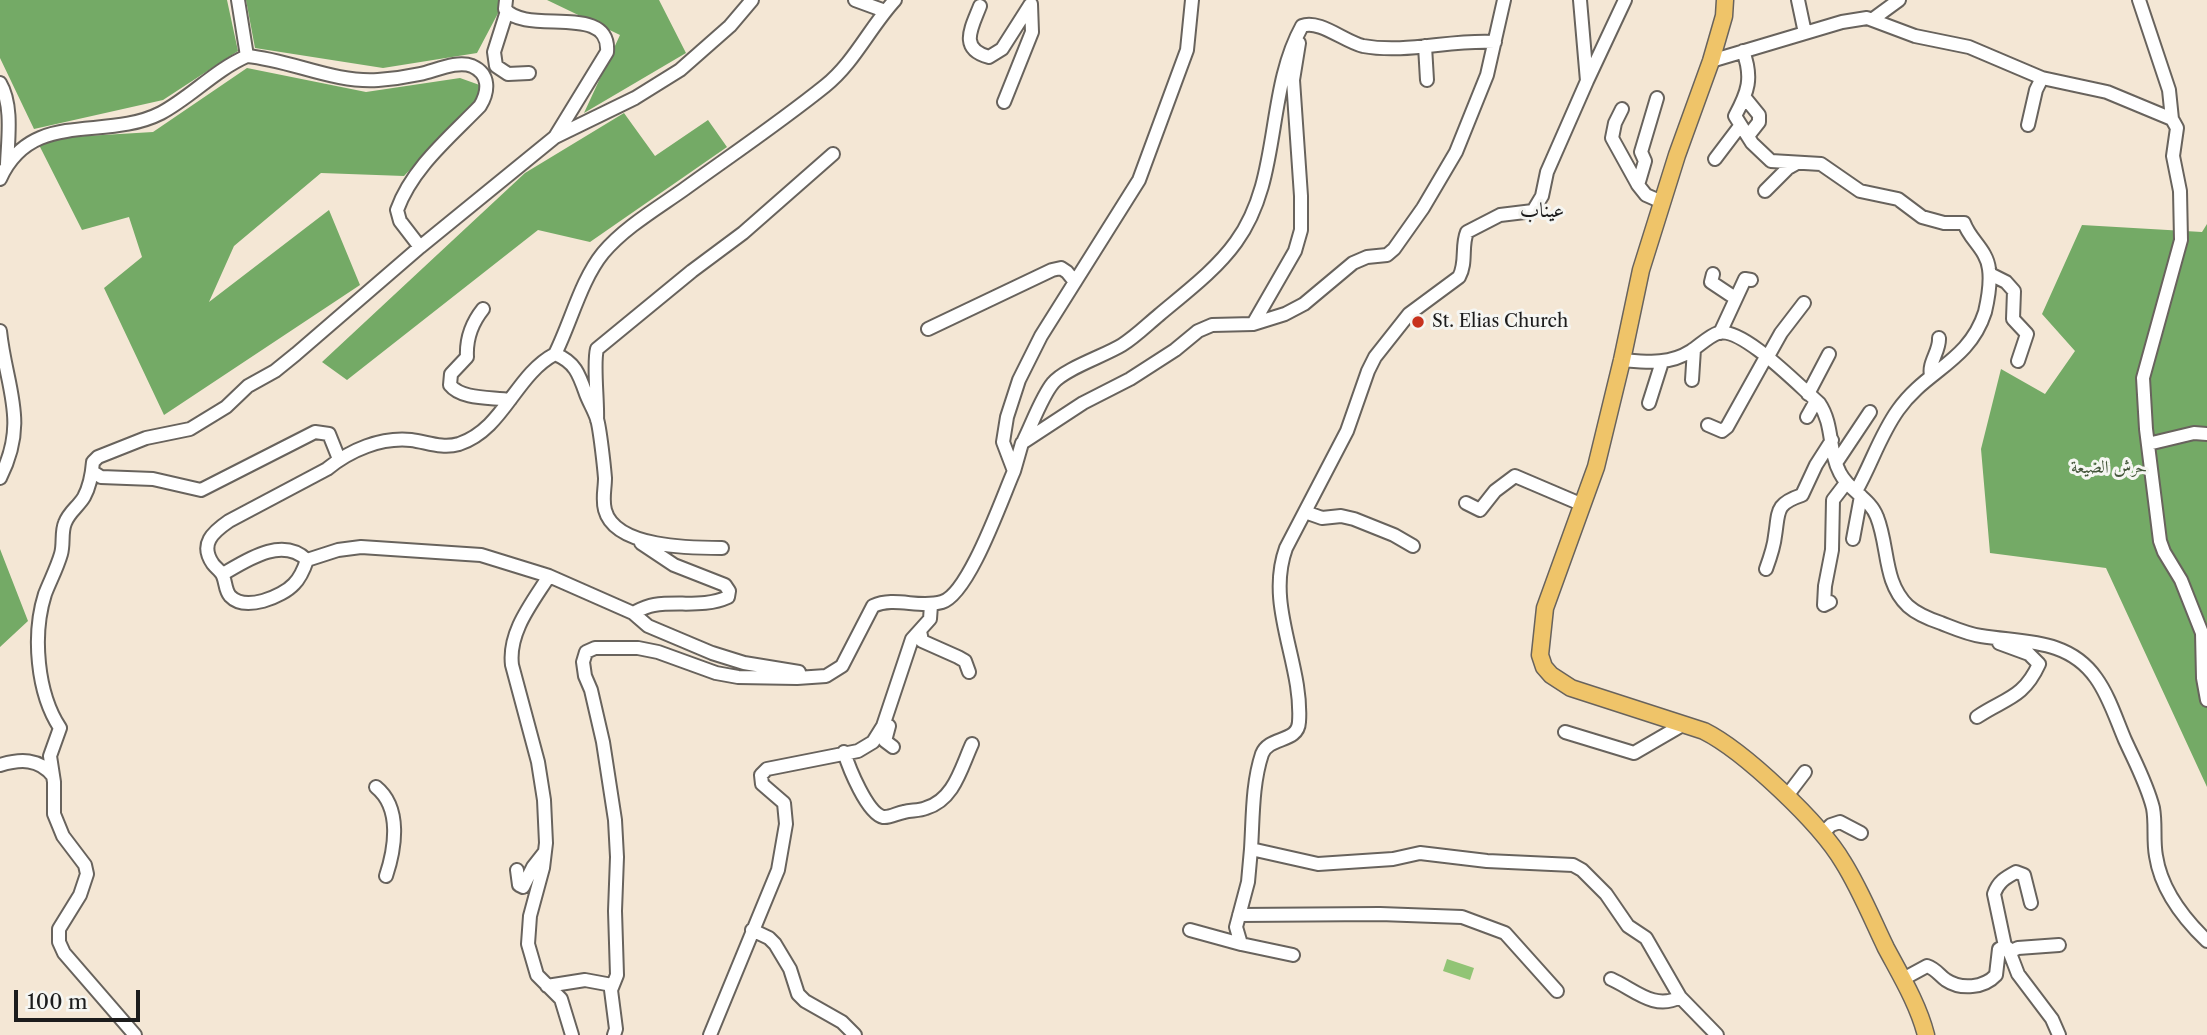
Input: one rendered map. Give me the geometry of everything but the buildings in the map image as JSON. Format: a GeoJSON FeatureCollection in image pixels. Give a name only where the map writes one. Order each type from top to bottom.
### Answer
{"type":"FeatureCollection","features":[{"type":"Feature","properties":{"kind":"main road"},"geometry":{"type":"LineString","coordinates":[[1725,0],[1724,16],[1712,61],[1641,270],[1599,457],[1545,608],[1540,654],[1544,667],[1558,681],[1571,688],[1711,735],[1735,749],[1786,797],[1822,834],[1843,861],[1903,979],[1926,1035]]}},
{"type":"Feature","properties":{"kind":"street"},"geometry":{"type":"LineString","coordinates":[[238,0],[247,56]]}},
{"type":"Feature","properties":{"kind":"street"},"geometry":{"type":"LineString","coordinates":[[135,1035],[67,958],[59,942],[59,929],[84,887],[87,870],[55,821],[50,756],[60,728],[43,693],[38,638],[45,594],[61,557],[63,527],[70,513],[83,498],[93,472],[92,464],[97,457],[146,438],[190,429],[211,418],[248,386],[275,371],[296,354],[420,247],[555,137],[635,98],[680,70],[730,26],[752,0]]}},
{"type":"Feature","properties":{"kind":"street"},"geometry":{"type":"LineString","coordinates":[[855,0],[885,11]]}},
{"type":"Feature","properties":{"kind":"street"},"geometry":{"type":"LineString","coordinates":[[307,560],[302,574],[293,586],[261,601],[241,603],[228,592],[223,574],[208,555],[206,545],[216,530],[363,447],[395,440],[443,446],[458,444],[480,434],[534,369],[555,354],[590,274],[604,251],[650,213],[828,85],[867,38],[874,23],[895,0]]}},
{"type":"Feature","properties":{"kind":"street"},"geometry":{"type":"LineString","coordinates":[[1014,471],[1003,442],[1012,401],[1030,356],[1139,180],[1186,50],[1192,0]]}},
{"type":"Feature","properties":{"kind":"street"},"geometry":{"type":"LineString","coordinates":[[1022,443],[1083,403],[1130,379],[1205,327],[1253,324],[1285,314],[1304,304],[1353,263],[1367,257],[1387,255],[1394,249],[1452,160],[1485,80],[1504,0]]}},
{"type":"Feature","properties":{"kind":"street"},"geometry":{"type":"LineString","coordinates":[[1580,0],[1587,82]]}},
{"type":"Feature","properties":{"kind":"street"},"geometry":{"type":"LineString","coordinates":[[1241,944],[1237,927],[1248,883],[1254,796],[1262,752],[1268,745],[1293,735],[1299,724],[1293,659],[1279,601],[1279,578],[1286,548],[1350,425],[1375,357],[1414,309],[1459,277],[1463,268],[1464,237],[1467,232],[1500,215],[1533,211],[1542,196],[1547,172],[1625,0]]}},
{"type":"Feature","properties":{"kind":"street"},"geometry":{"type":"LineString","coordinates":[[1798,0],[1805,33]]}},
{"type":"Feature","properties":{"kind":"street"},"geometry":{"type":"LineString","coordinates":[[1873,19],[1899,0]]}},
{"type":"Feature","properties":{"kind":"street"},"geometry":{"type":"LineString","coordinates":[[2139,0],[2169,90],[2172,119],[2177,128],[2173,156],[2180,191],[2181,240],[2143,378],[2148,444],[2160,541],[2181,580],[2202,633],[2203,678],[2207,700]]}},
{"type":"Feature","properties":{"kind":"street"},"geometry":{"type":"LineString","coordinates":[[980,6],[969,35],[970,43],[978,54],[993,56],[1002,49],[1031,2]]}},
{"type":"Feature","properties":{"kind":"street"},"geometry":{"type":"LineString","coordinates":[[1004,102],[1032,33],[1031,2]]}},
{"type":"Feature","properties":{"kind":"street"},"geometry":{"type":"LineString","coordinates":[[529,73],[508,74],[496,66],[494,51],[507,6],[521,18],[593,26],[605,36],[607,52],[555,137]]}},
{"type":"Feature","properties":{"kind":"street"},"geometry":{"type":"LineString","coordinates":[[1712,61],[1857,18],[1873,19],[1896,31],[1969,47],[2042,78],[2107,92],[2172,119]]}},
{"type":"Feature","properties":{"kind":"street"},"geometry":{"type":"LineString","coordinates":[[1302,26],[1315,25],[1361,45],[1392,49],[1473,40],[1495,42]]}},
{"type":"Feature","properties":{"kind":"street"},"geometry":{"type":"LineString","coordinates":[[1253,324],[1295,251],[1301,230],[1293,80],[1302,26]]}},
{"type":"Feature","properties":{"kind":"street"},"geometry":{"type":"LineString","coordinates":[[614,1035],[616,1029],[611,1000],[612,985],[617,975],[615,820],[605,753],[591,691],[584,676],[583,662],[586,652],[595,648],[638,648],[658,652],[716,673],[738,677],[826,676],[842,666],[873,606],[882,601],[931,605],[951,598],[969,575],[1014,471],[1022,443],[1053,383],[1067,372],[1098,359],[1136,335],[1204,276],[1236,243],[1253,212],[1263,180],[1284,67],[1302,26]]}},
{"type":"Feature","properties":{"kind":"street"},"geometry":{"type":"LineString","coordinates":[[993,56],[999,39]]}},
{"type":"Feature","properties":{"kind":"street"},"geometry":{"type":"LineString","coordinates":[[1425,46],[1427,80]]}},
{"type":"Feature","properties":{"kind":"street"},"geometry":{"type":"LineString","coordinates":[[1743,51],[1748,65],[1746,99],[1735,116],[1760,152],[1771,161],[1815,163],[1828,167],[1860,191],[1898,199],[1922,218],[1944,223],[1964,223],[1967,232],[1985,255],[1990,274],[1987,302],[1976,334],[1964,350],[1931,375],[1898,410],[1854,490],[1853,539]]}},
{"type":"Feature","properties":{"kind":"street"},"geometry":{"type":"LineString","coordinates":[[0,179],[7,164],[26,144],[46,135],[141,121],[161,112],[233,62],[247,56],[362,81],[420,74],[462,64],[472,66],[480,71],[486,80],[488,88],[485,97],[480,106],[427,161],[397,210],[400,221],[420,247]]}},
{"type":"Feature","properties":{"kind":"street"},"geometry":{"type":"LineString","coordinates":[[2028,125],[2036,90],[2042,78]]}},
{"type":"Feature","properties":{"kind":"street"},"geometry":{"type":"LineString","coordinates":[[0,83],[6,103],[7,164]]}},
{"type":"Feature","properties":{"kind":"street"},"geometry":{"type":"LineString","coordinates":[[1638,185],[1645,161],[1641,152],[1657,97]]}},
{"type":"Feature","properties":{"kind":"street"},"geometry":{"type":"LineString","coordinates":[[1715,159],[1744,131],[1759,122],[1759,115],[1746,99]]}},
{"type":"Feature","properties":{"kind":"street"},"geometry":{"type":"LineString","coordinates":[[1622,109],[1612,138],[1638,185],[1646,195],[1662,202]]}},
{"type":"Feature","properties":{"kind":"street"},"geometry":{"type":"LineString","coordinates":[[633,613],[653,605],[718,602],[728,597],[729,591],[725,585],[713,579],[674,565],[621,530],[606,512],[605,478],[597,420],[598,394],[594,357],[597,349],[743,233],[832,154]]}},
{"type":"Feature","properties":{"kind":"street"},"geometry":{"type":"LineString","coordinates":[[1765,191],[1788,168],[1798,163]]}},
{"type":"Feature","properties":{"kind":"street"},"geometry":{"type":"LineString","coordinates":[[928,328],[1052,270],[1061,268],[1074,282]]}},
{"type":"Feature","properties":{"kind":"street"},"geometry":{"type":"LineString","coordinates":[[1713,274],[1711,282],[1735,298]]}},
{"type":"Feature","properties":{"kind":"street"},"geometry":{"type":"LineString","coordinates":[[1990,274],[2007,282],[2014,291],[2013,319],[2027,334],[2018,361]]}},
{"type":"Feature","properties":{"kind":"street"},"geometry":{"type":"LineString","coordinates":[[1622,360],[1662,362],[1681,357],[1694,349],[1720,332],[1745,279],[1751,280]]}},
{"type":"Feature","properties":{"kind":"street"},"geometry":{"type":"LineString","coordinates":[[1708,425],[1721,431],[1727,427],[1781,332],[1804,303]]}},
{"type":"Feature","properties":{"kind":"street"},"geometry":{"type":"LineString","coordinates":[[483,309],[473,323],[466,345],[467,357],[451,374],[450,385],[464,394],[510,400]]}},
{"type":"Feature","properties":{"kind":"street"},"geometry":{"type":"LineString","coordinates":[[0,331],[16,424],[14,441],[0,477]]}},
{"type":"Feature","properties":{"kind":"street"},"geometry":{"type":"LineString","coordinates":[[1720,332],[1734,334],[1766,357],[1812,398],[1826,415],[1836,463],[1878,518],[1889,573],[1906,604],[1927,618],[2029,654],[2039,664],[2014,697],[1977,717]]}},
{"type":"Feature","properties":{"kind":"street"},"geometry":{"type":"LineString","coordinates":[[1931,375],[1929,369],[1939,338]]}},
{"type":"Feature","properties":{"kind":"street"},"geometry":{"type":"LineString","coordinates":[[1692,380],[1694,349]]}},
{"type":"Feature","properties":{"kind":"street"},"geometry":{"type":"LineString","coordinates":[[555,354],[576,366],[597,420]]}},
{"type":"Feature","properties":{"kind":"street"},"geometry":{"type":"LineString","coordinates":[[1807,417],[1829,354]]}},
{"type":"Feature","properties":{"kind":"street"},"geometry":{"type":"LineString","coordinates":[[1649,403],[1662,362]]}},
{"type":"Feature","properties":{"kind":"street"},"geometry":{"type":"LineString","coordinates":[[1836,463],[1871,412]]}},
{"type":"Feature","properties":{"kind":"street"},"geometry":{"type":"LineString","coordinates":[[93,472],[101,477],[153,479],[201,490],[315,432],[328,434],[339,459]]}},
{"type":"Feature","properties":{"kind":"street"},"geometry":{"type":"LineString","coordinates":[[2148,444],[2207,432]]}},
{"type":"Feature","properties":{"kind":"street"},"geometry":{"type":"LineString","coordinates":[[1766,569],[1779,507],[1789,499],[1802,495],[1832,440]]}},
{"type":"Feature","properties":{"kind":"street"},"geometry":{"type":"LineString","coordinates":[[1466,503],[1480,510],[1495,491],[1516,476],[1583,505]]}},
{"type":"Feature","properties":{"kind":"street"},"geometry":{"type":"LineString","coordinates":[[1829,602],[1824,605],[1832,550],[1833,500],[1854,490]]}},
{"type":"Feature","properties":{"kind":"street"},"geometry":{"type":"LineString","coordinates":[[1306,512],[1322,517],[1341,516],[1354,519],[1413,545]]}},
{"type":"Feature","properties":{"kind":"street"},"geometry":{"type":"LineString","coordinates":[[621,530],[670,546],[722,548]]}},
{"type":"Feature","properties":{"kind":"street"},"geometry":{"type":"LineString","coordinates":[[307,560],[338,550],[376,548],[481,555],[549,576],[633,613],[648,626],[712,653],[744,663],[812,676]]}},
{"type":"Feature","properties":{"kind":"street"},"geometry":{"type":"LineString","coordinates":[[223,574],[250,559],[277,551],[297,552],[307,560]]}},
{"type":"Feature","properties":{"kind":"street"},"geometry":{"type":"LineString","coordinates":[[549,576],[515,635],[510,654],[542,783],[545,818],[544,853],[529,923],[528,944],[537,975],[558,993],[561,999],[572,1035]]}},
{"type":"Feature","properties":{"kind":"street"},"geometry":{"type":"LineString","coordinates":[[892,747],[885,741],[885,735],[921,636],[930,619],[931,605]]}},
{"type":"Feature","properties":{"kind":"street"},"geometry":{"type":"LineString","coordinates":[[710,1035],[778,870],[786,824],[784,803],[762,784],[761,775],[767,769],[866,747],[878,737],[912,639],[921,636],[965,661],[969,672]]}},
{"type":"Feature","properties":{"kind":"street"},"geometry":{"type":"LineString","coordinates":[[1979,636],[2057,647],[2079,660],[2096,678],[2113,710],[2148,794],[2153,810],[2156,855],[2167,889],[2185,917],[2207,941]]}},
{"type":"Feature","properties":{"kind":"street"},"geometry":{"type":"LineString","coordinates":[[1565,732],[1634,753],[1684,724]]}},
{"type":"Feature","properties":{"kind":"street"},"geometry":{"type":"LineString","coordinates":[[844,752],[871,810],[890,817],[905,811],[927,808],[942,800],[951,791],[972,744]]}},
{"type":"Feature","properties":{"kind":"street"},"geometry":{"type":"LineString","coordinates":[[0,765],[23,760],[36,762],[45,766],[53,776]]}},
{"type":"Feature","properties":{"kind":"street"},"geometry":{"type":"LineString","coordinates":[[1786,797],[1805,772]]}},
{"type":"Feature","properties":{"kind":"street"},"geometry":{"type":"LineString","coordinates":[[376,787],[388,803],[394,824],[393,856],[386,876]]}},
{"type":"Feature","properties":{"kind":"street"},"geometry":{"type":"LineString","coordinates":[[1822,834],[1831,825],[1840,822],[1861,833]]}},
{"type":"Feature","properties":{"kind":"street"},"geometry":{"type":"LineString","coordinates":[[1251,849],[1318,864],[1393,859],[1420,853],[1487,861],[1573,865],[1582,870],[1606,894],[1628,926],[1646,938],[1680,997],[1717,1035]]}},
{"type":"Feature","properties":{"kind":"street"},"geometry":{"type":"LineString","coordinates":[[517,870],[523,887],[544,853]]}},
{"type":"Feature","properties":{"kind":"street"},"geometry":{"type":"LineString","coordinates":[[2031,903],[2024,875],[2016,872],[2003,879],[1996,887],[1994,894],[2007,949],[2018,974],[2052,1019],[2059,1035]]}},
{"type":"Feature","properties":{"kind":"street"},"geometry":{"type":"LineString","coordinates":[[1239,915],[1380,914],[1462,917],[1505,933],[1557,991]]}},
{"type":"Feature","properties":{"kind":"street"},"geometry":{"type":"LineString","coordinates":[[752,930],[775,944],[790,969],[798,994],[805,1001],[842,1021],[855,1035]]}},
{"type":"Feature","properties":{"kind":"street"},"geometry":{"type":"LineString","coordinates":[[1190,930],[1293,955]]}},
{"type":"Feature","properties":{"kind":"street"},"geometry":{"type":"LineString","coordinates":[[1903,979],[1932,967],[1945,980],[1958,986],[1984,983],[1996,975],[1999,949],[2059,945]]}},
{"type":"Feature","properties":{"kind":"street"},"geometry":{"type":"LineString","coordinates":[[724,977],[718,993],[726,994]]}},
{"type":"Feature","properties":{"kind":"street"},"geometry":{"type":"LineString","coordinates":[[1611,979],[1626,985],[1648,1000],[1659,1003],[1680,997]]}},
{"type":"Feature","properties":{"kind":"street"},"geometry":{"type":"LineString","coordinates":[[547,986],[585,980],[612,985]]}},
{"type":"Feature","properties":{"kind":"green space"},"geometry":{"type":"Polygon","coordinates":[[[0,0],[227,0],[238,51],[163,100],[34,129],[0,58],[0,0]]]}},
{"type":"Feature","properties":{"kind":"green space"},"geometry":{"type":"Polygon","coordinates":[[[246,0],[505,0],[477,53],[383,68],[255,48],[246,0]]]}},
{"type":"Feature","properties":{"kind":"green space"},"geometry":{"type":"Polygon","coordinates":[[[547,0],[659,0],[686,53],[584,113],[620,35],[547,0]]]}},
{"type":"Feature","properties":{"kind":"green space"},"geometry":{"type":"Polygon","coordinates":[[[247,68],[366,92],[460,78],[488,88],[404,176],[321,173],[234,246],[209,302],[329,210],[360,285],[164,415],[104,288],[142,257],[129,217],[82,230],[36,139],[153,132],[247,68]]]}},
{"type":"Feature","properties":{"kind":"green space"},"geometry":{"type":"Polygon","coordinates":[[[624,113],[655,156],[708,120],[727,147],[590,242],[538,230],[347,380],[322,362],[525,173],[624,113]]]}},
{"type":"Feature","properties":{"kind":"green space","name":"حرش الضيعة"},"geometry":{"type":"Polygon","coordinates":[[[2207,224],[2207,787],[2106,568],[1990,553],[1981,449],[2001,369],[2045,394],[2075,351],[2042,314],[2082,225],[2202,232],[2207,224]]]}},
{"type":"Feature","properties":{"kind":"green space"},"geometry":{"type":"Polygon","coordinates":[[[0,549],[28,621],[0,647],[0,549]]]}},
{"type":"Feature","properties":{"kind":"green space"},"geometry":{"type":"Polygon","coordinates":[[[1447,959],[1474,968],[1470,980],[1443,971],[1447,959]]]}},
{"type":"Feature","properties":{"kind":"place","name":"St. Elias Church"},"geometry":{"type":"Point","coordinates":[1418,322]}},
{"type":"Feature","properties":{"kind":"district","name":"عيناب"},"geometry":{"type":"Point","coordinates":[1542,211]}}]}
